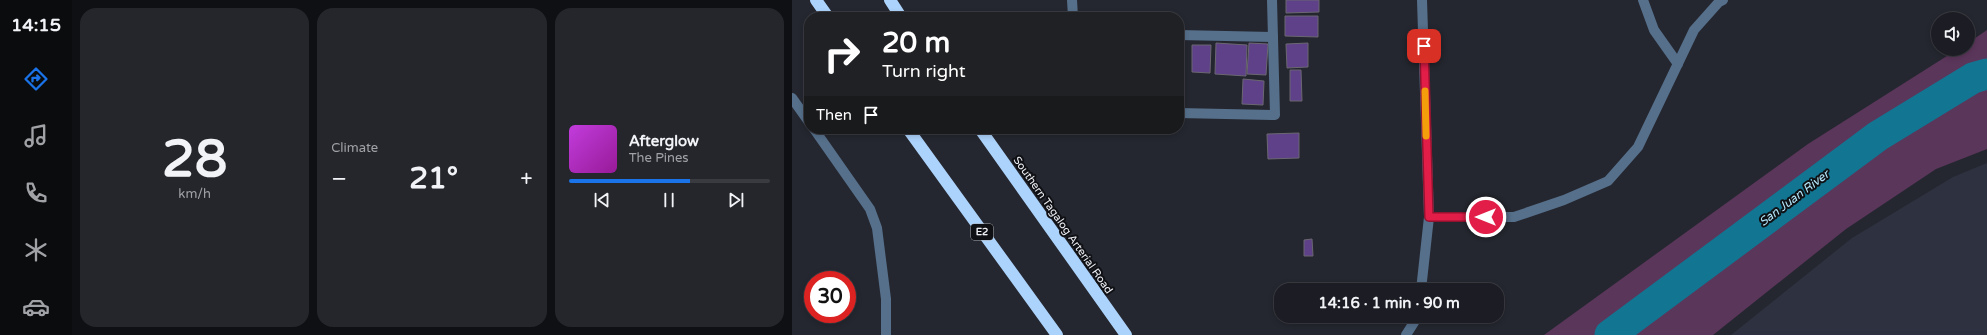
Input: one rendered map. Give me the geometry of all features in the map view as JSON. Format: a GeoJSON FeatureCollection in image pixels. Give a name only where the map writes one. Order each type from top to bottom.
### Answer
{"type":"FeatureCollection","features":[{"type":"Feature","properties":{"kind":"highway"},"geometry":{"type":"LineString","coordinates":[[816,0],[824,12]]}},
{"type":"Feature","properties":{"kind":"highway"},"geometry":{"type":"LineString","coordinates":[[890,0],[898,12]]}},
{"type":"Feature","properties":{"kind":"highway","name":"E2"},"geometry":{"type":"LineString","coordinates":[[912,134],[1057,335]]}},
{"type":"Feature","properties":{"kind":"highway","name":"Southern Tagalog Arterial Road"},"geometry":{"type":"LineString","coordinates":[[984,134],[1126,335]]}},
{"type":"Feature","properties":{"kind":"street"},"geometry":{"type":"LineString","coordinates":[[1072,0],[1073,12]]}},
{"type":"Feature","properties":{"kind":"street"},"geometry":{"type":"LineString","coordinates":[[1184,113],[1275,115],[1272,0]]}},
{"type":"Feature","properties":{"kind":"street"},"geometry":{"type":"LineString","coordinates":[[1421,283],[1429,217],[1422,0]]}},
{"type":"Feature","properties":{"kind":"street"},"geometry":{"type":"LineString","coordinates":[[1643,0],[1654,30],[1678,64]]}},
{"type":"Feature","properties":{"kind":"street"},"geometry":{"type":"LineString","coordinates":[[1429,217],[1514,217],[1564,200],[1608,181],[1638,147],[1694,30],[1719,2],[1723,0]]}},
{"type":"Feature","properties":{"kind":"street"},"geometry":{"type":"LineString","coordinates":[[1184,35],[1273,37]]}},
{"type":"Feature","properties":{"kind":"street"},"geometry":{"type":"LineString","coordinates":[[792,98],[804,115]]}},
{"type":"Feature","properties":{"kind":"street"},"geometry":{"type":"LineString","coordinates":[[818,134],[870,209],[878,236],[886,299],[886,335]]}},
{"type":"Feature","properties":{"kind":"street"},"geometry":{"type":"LineString","coordinates":[[1406,335],[1414,323]]}},
{"type":"Feature","properties":{"kind":"shaded area"},"geometry":{"type":"Polygon","coordinates":[[[1987,30],[1987,149],[1936,169],[1846,229],[1713,335],[1544,335],[1808,144],[1947,56],[1975,56],[1975,38],[1987,30]]]}},
{"type":"Feature","properties":{"kind":"shaded area"},"geometry":{"type":"Polygon","coordinates":[[[1987,163],[1987,335],[1731,335],[1852,238],[1953,177],[1987,163]]]}},
{"type":"Feature","properties":{"kind":"building"},"geometry":{"type":"Polygon","coordinates":[[[1286,0],[1319,0],[1319,12],[1286,13],[1286,0]]]}},
{"type":"Feature","properties":{"kind":"building"},"geometry":{"type":"Polygon","coordinates":[[[1285,16],[1318,16],[1318,37],[1285,36],[1285,16]]]}},
{"type":"Feature","properties":{"kind":"building"},"geometry":{"type":"Polygon","coordinates":[[[1216,43],[1247,45],[1246,76],[1215,74],[1216,43]]]}},
{"type":"Feature","properties":{"kind":"building"},"geometry":{"type":"Polygon","coordinates":[[[1249,43],[1268,44],[1266,75],[1247,74],[1249,43]]]}},
{"type":"Feature","properties":{"kind":"building"},"geometry":{"type":"Polygon","coordinates":[[[1308,43],[1308,67],[1287,68],[1286,44],[1308,43]]]}},
{"type":"Feature","properties":{"kind":"building"},"geometry":{"type":"Polygon","coordinates":[[[1192,45],[1211,45],[1210,73],[1192,72],[1192,45]]]}},
{"type":"Feature","properties":{"kind":"building"},"geometry":{"type":"Polygon","coordinates":[[[1290,70],[1301,70],[1302,101],[1290,101],[1290,70]]]}},
{"type":"Feature","properties":{"kind":"building"},"geometry":{"type":"Polygon","coordinates":[[[1243,79],[1264,81],[1263,105],[1242,104],[1243,79]]]}},
{"type":"Feature","properties":{"kind":"building"},"geometry":{"type":"Polygon","coordinates":[[[1299,133],[1299,158],[1268,159],[1267,134],[1299,133]]]}},
{"type":"Feature","properties":{"kind":"building"},"geometry":{"type":"Polygon","coordinates":[[[1312,239],[1313,256],[1304,256],[1304,240],[1312,239]]]}},
{"type":"Feature","properties":{"kind":"waterway","name":"San Juan River"},"geometry":{"type":"LineString","coordinates":[[1610,335],[1878,136],[1973,78],[1987,74]]}},
{"type":"Feature","properties":{"kind":"slow traffic"},"geometry":{"type":"LineString","coordinates":[[1425,91],[1426,136]]}},
{"type":"Feature","properties":{"kind":"route"},"geometry":{"type":"LineString","coordinates":[[1424,46],[1429,217],[1486,217]]}}]}
